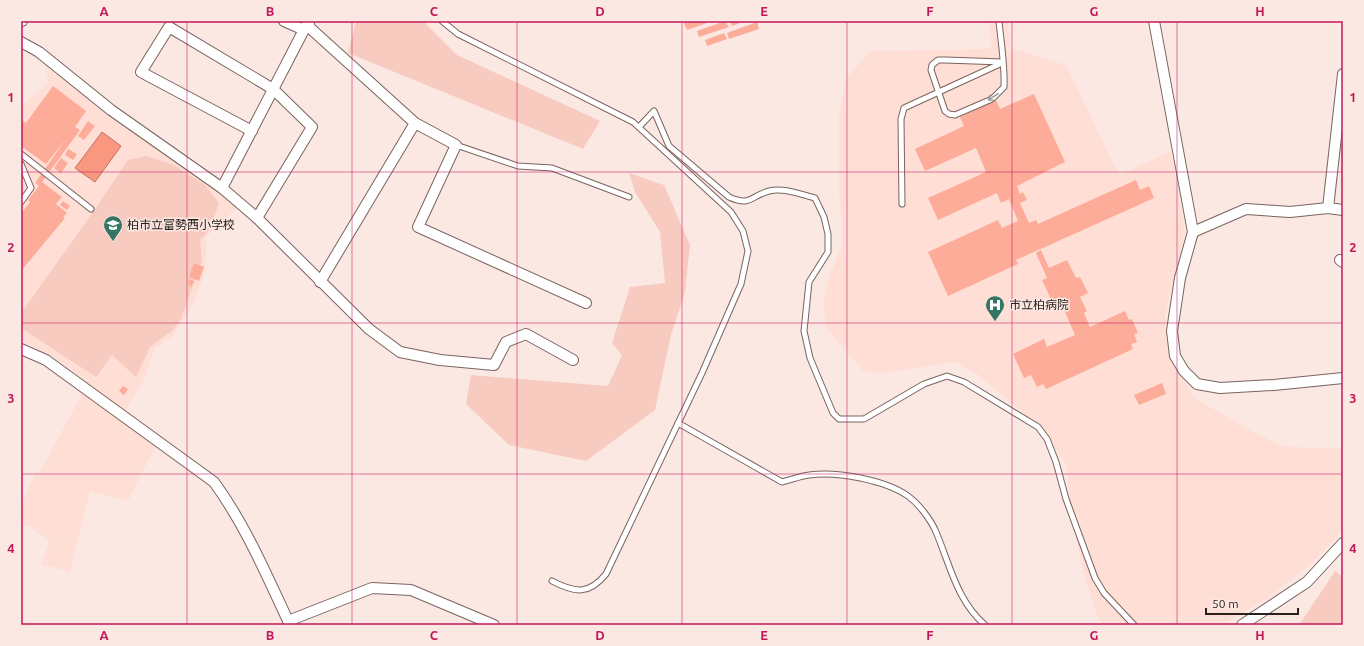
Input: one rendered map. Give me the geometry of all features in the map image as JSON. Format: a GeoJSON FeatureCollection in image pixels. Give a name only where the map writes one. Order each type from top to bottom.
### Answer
{"type":"FeatureCollection","features":[{"type":"Feature","properties":{"kind":"street"},"geometry":{"type":"LineString","coordinates":[[284,21],[307,24],[415,123],[456,145],[418,227],[586,303]]}},
{"type":"Feature","properties":{"kind":"street"},"geometry":{"type":"LineString","coordinates":[[1154,21],[1193,232],[1180,278],[1172,331],[1175,356],[1184,371],[1197,384],[1220,388],[1274,385],[1343,378]]}},
{"type":"Feature","properties":{"kind":"street"},"geometry":{"type":"LineString","coordinates":[[222,188],[307,24]]}},
{"type":"Feature","properties":{"kind":"street"},"geometry":{"type":"LineString","coordinates":[[252,131],[141,72],[169,27],[273,90],[312,127],[257,218]]}},
{"type":"Feature","properties":{"kind":"street"},"geometry":{"type":"LineString","coordinates":[[21,42],[39,52],[111,110],[222,188],[257,218],[369,329],[400,352],[440,360],[494,365],[506,342],[526,334],[573,360]]}},
{"type":"Feature","properties":{"kind":"street"},"geometry":{"type":"LineString","coordinates":[[1328,208],[1343,74]]}},
{"type":"Feature","properties":{"kind":"street"},"geometry":{"type":"LineString","coordinates":[[320,282],[415,123]]}},
{"type":"Feature","properties":{"kind":"street"},"geometry":{"type":"LineString","coordinates":[[1193,232],[1246,209],[1290,212],[1328,208],[1343,210]]}},
{"type":"Feature","properties":{"kind":"street"},"geometry":{"type":"LineString","coordinates":[[21,349],[46,360],[214,482],[229,502],[289,623],[372,588],[411,590],[494,625]]}},
{"type":"Feature","properties":{"kind":"street"},"geometry":{"type":"LineString","coordinates":[[1242,625],[1307,582],[1343,543]]}},
{"type":"Feature","properties":{"kind":"lane"},"geometry":{"type":"LineString","coordinates":[[442,21],[458,34],[639,126],[731,212],[743,231],[748,251],[741,284],[678,423],[606,574],[596,585],[585,590],[573,590],[552,581]]}},
{"type":"Feature","properties":{"kind":"lane"},"geometry":{"type":"LineString","coordinates":[[999,21],[1003,62],[1004,87],[992,99],[954,115],[945,111],[931,70],[932,65],[938,60],[1003,62]]}},
{"type":"Feature","properties":{"kind":"lane"},"geometry":{"type":"LineString","coordinates":[[902,204],[901,119],[904,108],[1003,62]]}},
{"type":"Feature","properties":{"kind":"lane"},"geometry":{"type":"LineString","coordinates":[[639,126],[654,111],[669,146],[729,197],[740,202],[749,200],[770,190],[785,190],[816,198],[824,217],[828,234],[828,252],[809,282],[804,331],[810,358],[833,413],[839,419],[864,419],[924,384],[947,376],[964,382],[1038,427],[1047,439],[1056,462],[1066,499],[1096,578],[1104,592],[1134,625]]}},
{"type":"Feature","properties":{"kind":"lane"},"geometry":{"type":"LineString","coordinates":[[456,145],[518,166],[552,168],[629,197]]}},
{"type":"Feature","properties":{"kind":"lane"},"geometry":{"type":"LineString","coordinates":[[21,202],[31,188],[21,164],[22,155]]}},
{"type":"Feature","properties":{"kind":"lane"},"geometry":{"type":"LineString","coordinates":[[22,155],[92,209]]}},
{"type":"Feature","properties":{"kind":"lane"},"geometry":{"type":"LineString","coordinates":[[678,423],[782,482],[809,475],[841,475],[890,487],[909,497],[925,514],[936,531],[958,590],[969,608],[986,625]]}},
{"type":"Feature","properties":{"kind":"shaded area"},"geometry":{"type":"Polygon","coordinates":[[[356,21],[423,21],[457,55],[600,121],[583,149],[348,53],[356,21]]]}},
{"type":"Feature","properties":{"kind":"shaded area","name":"市立柏病院"},"geometry":{"type":"Polygon","coordinates":[[[989,21],[1008,21],[1010,48],[1066,65],[1119,175],[1171,151],[1185,232],[1165,315],[1166,338],[1176,369],[1196,399],[1248,429],[1285,447],[1343,448],[1343,530],[1312,563],[1264,601],[1221,625],[1105,625],[1099,620],[1085,578],[1073,525],[1066,465],[1050,439],[1035,423],[977,374],[955,362],[882,373],[863,371],[826,328],[823,302],[829,278],[843,243],[839,191],[839,118],[845,79],[871,51],[986,49],[991,47],[989,21]]]}},
{"type":"Feature","properties":{"kind":"shaded area","name":"柏市立富勢西小学校"},"geometry":{"type":"Polygon","coordinates":[[[44,66],[215,186],[237,208],[206,237],[206,262],[202,282],[193,303],[174,335],[155,348],[144,380],[125,411],[63,363],[21,340],[21,107],[48,82],[44,66]]]}},
{"type":"Feature","properties":{"kind":"shaded area"},"geometry":{"type":"Polygon","coordinates":[[[102,132],[121,146],[95,182],[75,168],[102,132]]]}},
{"type":"Feature","properties":{"kind":"shaded area"},"geometry":{"type":"Polygon","coordinates":[[[146,156],[174,165],[204,184],[219,203],[210,229],[200,240],[202,260],[181,319],[173,330],[150,347],[136,377],[112,355],[96,377],[21,328],[21,313],[89,218],[128,160],[146,156]]]}},
{"type":"Feature","properties":{"kind":"shaded area"},"geometry":{"type":"Polygon","coordinates":[[[629,173],[664,185],[690,245],[685,292],[671,335],[655,410],[586,461],[509,445],[466,404],[471,375],[608,386],[622,355],[612,343],[630,287],[665,283],[660,232],[635,192],[629,173]]]}},
{"type":"Feature","properties":{"kind":"shaded area"},"geometry":{"type":"Polygon","coordinates":[[[83,392],[155,447],[128,501],[90,491],[70,572],[41,564],[49,544],[47,539],[29,526],[21,525],[21,505],[36,471],[40,472],[83,392]]]}},
{"type":"Feature","properties":{"kind":"shaded area"},"geometry":{"type":"Polygon","coordinates":[[[1335,571],[1343,577],[1343,625],[1299,625],[1335,571]]]}},
{"type":"Feature","properties":{"kind":"building"},"geometry":{"type":"Polygon","coordinates":[[[691,21],[706,21],[707,23],[687,30],[684,23],[691,21]]]}},
{"type":"Feature","properties":{"kind":"building"},"geometry":{"type":"Polygon","coordinates":[[[725,21],[729,27],[699,37],[697,31],[725,21]]]}},
{"type":"Feature","properties":{"kind":"building"},"geometry":{"type":"Polygon","coordinates":[[[730,21],[745,21],[732,26],[730,21]]]}},
{"type":"Feature","properties":{"kind":"building"},"geometry":{"type":"Polygon","coordinates":[[[757,22],[759,29],[729,39],[727,33],[757,22]]]}},
{"type":"Feature","properties":{"kind":"building"},"geometry":{"type":"Polygon","coordinates":[[[724,33],[727,39],[707,46],[705,40],[724,33]]]}},
{"type":"Feature","properties":{"kind":"building"},"geometry":{"type":"Polygon","coordinates":[[[53,86],[86,111],[75,127],[80,130],[42,182],[62,197],[56,204],[67,213],[63,217],[65,218],[21,271],[21,214],[30,202],[28,200],[39,186],[35,183],[66,139],[46,164],[21,146],[21,119],[26,123],[53,86]]]}},
{"type":"Feature","properties":{"kind":"building"},"geometry":{"type":"Polygon","coordinates":[[[1034,94],[1065,162],[1017,186],[1020,194],[1023,192],[1027,200],[1020,203],[1029,223],[1036,220],[1038,224],[1136,180],[1140,190],[1149,186],[1154,198],[1016,260],[1018,264],[948,296],[928,252],[998,220],[1002,228],[1018,221],[1009,199],[1001,203],[997,193],[938,220],[928,198],[986,172],[976,148],[925,171],[915,149],[964,126],[960,117],[996,100],[1000,109],[1034,94]]]}},
{"type":"Feature","properties":{"kind":"building"},"geometry":{"type":"Polygon","coordinates":[[[88,121],[95,126],[84,140],[78,136],[88,121]]]}},
{"type":"Feature","properties":{"kind":"building"},"geometry":{"type":"Polygon","coordinates":[[[68,149],[77,154],[73,160],[65,155],[68,149]]]}},
{"type":"Feature","properties":{"kind":"building"},"geometry":{"type":"Polygon","coordinates":[[[61,158],[68,163],[61,173],[54,168],[61,158]]]}},
{"type":"Feature","properties":{"kind":"building"},"geometry":{"type":"Polygon","coordinates":[[[63,201],[70,206],[67,210],[60,205],[63,201]]]}},
{"type":"Feature","properties":{"kind":"building"},"geometry":{"type":"Polygon","coordinates":[[[1041,250],[1049,268],[1067,260],[1076,278],[1080,277],[1088,293],[1080,297],[1087,311],[1084,313],[1090,327],[1125,311],[1129,320],[1132,319],[1138,333],[1134,334],[1137,342],[1131,344],[1133,349],[1046,389],[1043,384],[1037,387],[1031,375],[1024,378],[1013,354],[1044,339],[1047,347],[1075,335],[1062,305],[1055,308],[1042,280],[1047,278],[1036,253],[1041,250]]]}},
{"type":"Feature","properties":{"kind":"building"},"geometry":{"type":"Polygon","coordinates":[[[194,263],[204,267],[199,281],[189,277],[194,263]]]}},
{"type":"Feature","properties":{"kind":"building"},"geometry":{"type":"Polygon","coordinates":[[[189,279],[194,281],[192,286],[188,285],[189,279]]]}},
{"type":"Feature","properties":{"kind":"building"},"geometry":{"type":"Polygon","coordinates":[[[1162,383],[1166,394],[1139,405],[1134,395],[1162,383]]]}},
{"type":"Feature","properties":{"kind":"building"},"geometry":{"type":"Polygon","coordinates":[[[123,386],[128,389],[124,395],[119,391],[123,386]]]}},
{"type":"Feature","properties":{"kind":"place","name":"柏市立富勢西小学校"},"geometry":{"type":"Point","coordinates":[113,242]}},
{"type":"Feature","properties":{"kind":"place","name":"市立柏病院"},"geometry":{"type":"Point","coordinates":[995,322]}}]}
